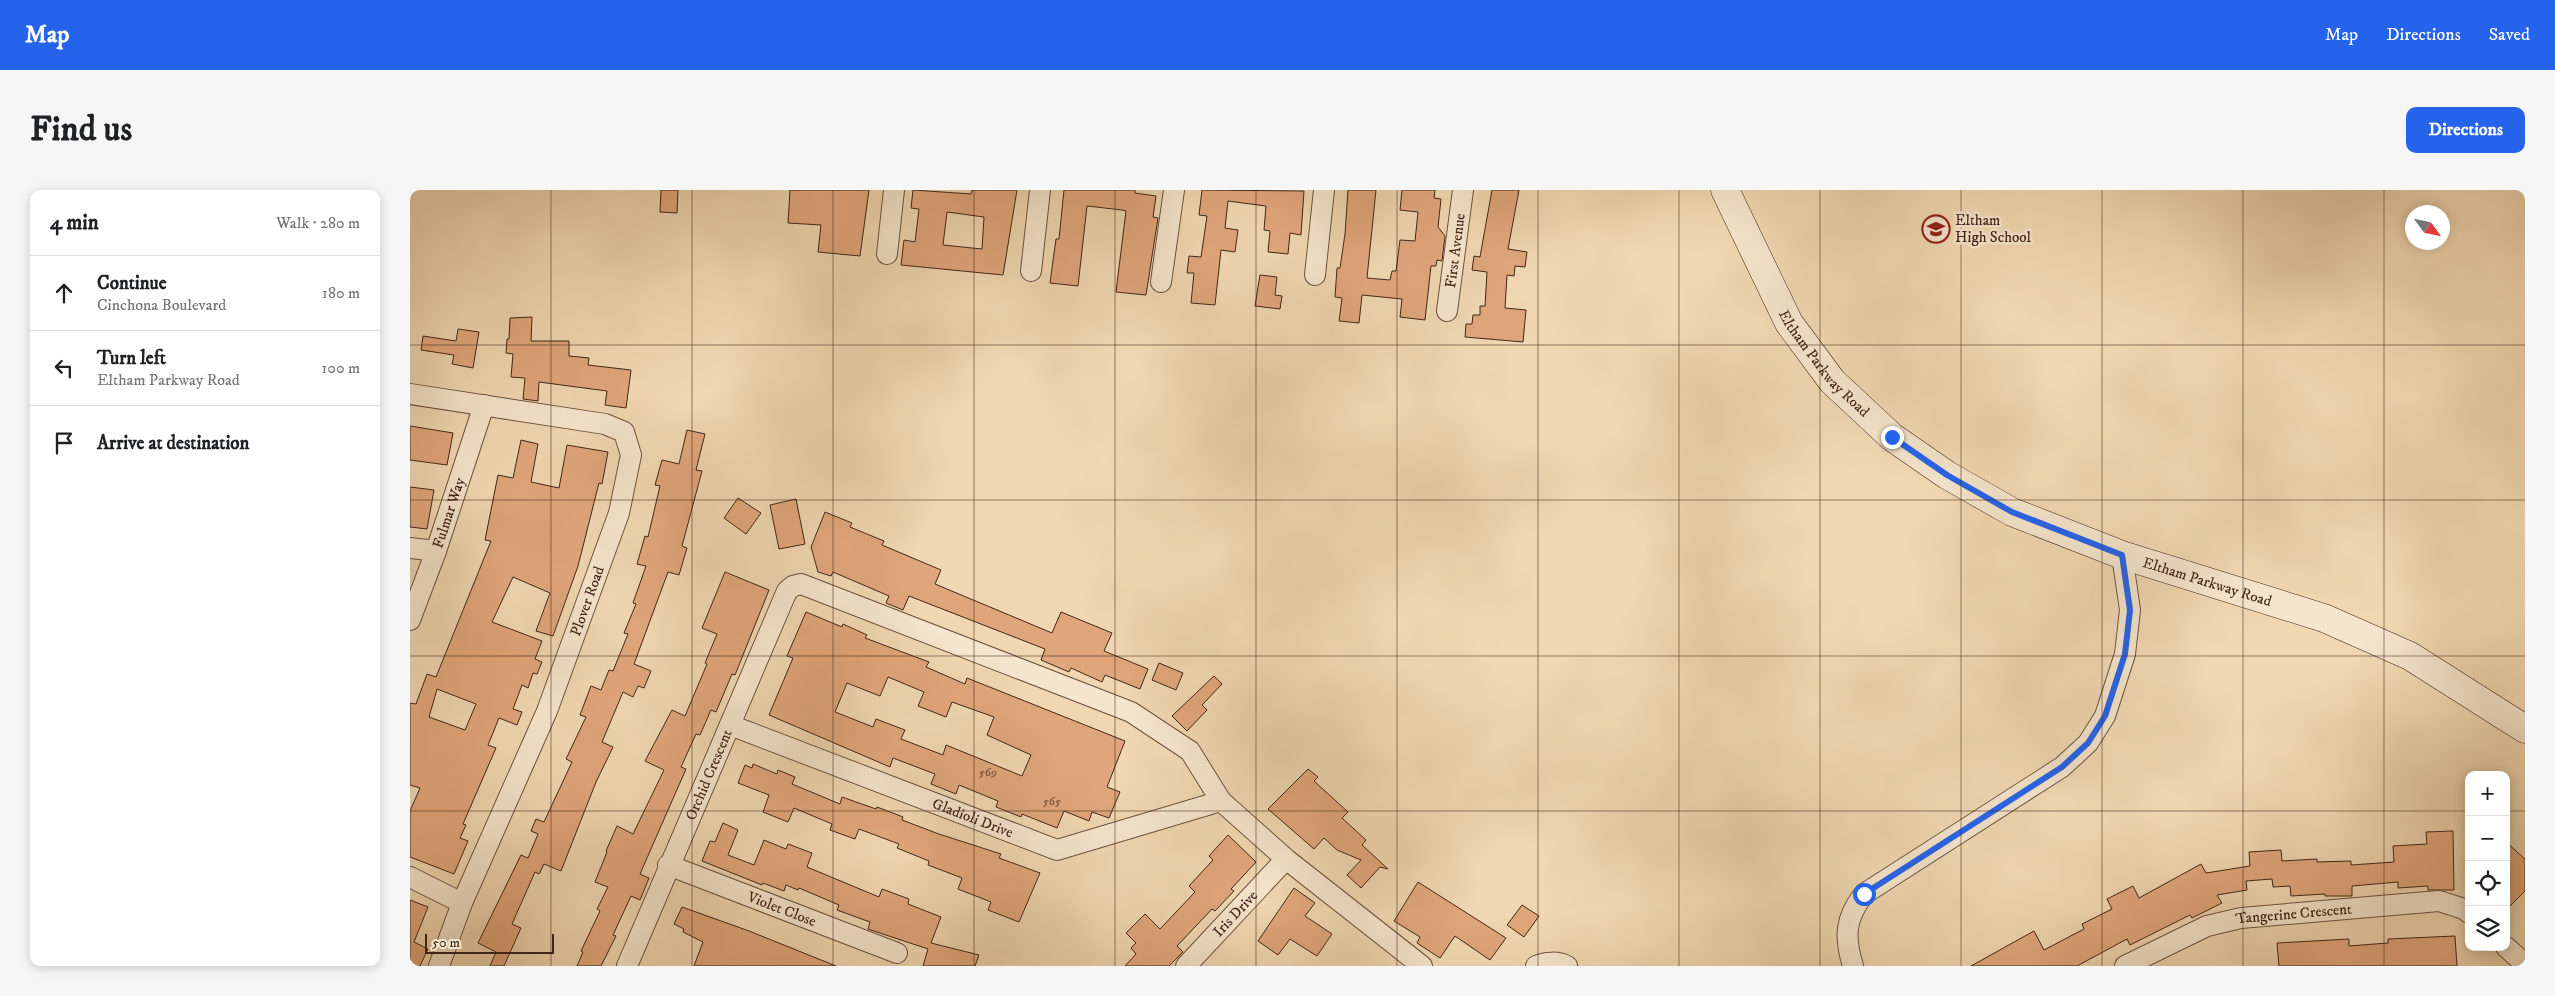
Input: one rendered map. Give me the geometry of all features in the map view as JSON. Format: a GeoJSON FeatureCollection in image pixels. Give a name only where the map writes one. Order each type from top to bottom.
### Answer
{"type":"FeatureCollection","features":[{"type":"Feature","properties":{"kind":"street"},"geometry":{"type":"LineString","coordinates":[[887,254],[894,190]]}},
{"type":"Feature","properties":{"kind":"street"},"geometry":{"type":"LineString","coordinates":[[1031,271],[1040,190]]}},
{"type":"Feature","properties":{"kind":"street"},"geometry":{"type":"LineString","coordinates":[[1161,282],[1174,190]]}},
{"type":"Feature","properties":{"kind":"street"},"geometry":{"type":"LineString","coordinates":[[1315,275],[1324,190]]}},
{"type":"Feature","properties":{"kind":"street","name":"First Avenue"},"geometry":{"type":"LineString","coordinates":[[1447,312],[1463,190]]}},
{"type":"Feature","properties":{"kind":"street","name":"Eltham Parkway Road"},"geometry":{"type":"LineString","coordinates":[[1725,190],[1789,323],[1832,381],[1892,437],[1947,475],[2012,512],[2122,555],[2324,618],[2410,656],[2525,729]]}},
{"type":"Feature","properties":{"kind":"street","name":"Plover Road"},"geometry":{"type":"LineString","coordinates":[[410,394],[604,424],[624,432],[631,455],[619,513],[547,711],[462,903],[439,966]]}},
{"type":"Feature","properties":{"kind":"street","name":"Fulmar Way"},"geometry":{"type":"LineString","coordinates":[[410,620],[436,551],[484,405]]}},
{"type":"Feature","properties":{"kind":"street"},"geometry":{"type":"LineString","coordinates":[[410,548],[436,551]]}},
{"type":"Feature","properties":{"kind":"street"},"geometry":{"type":"LineString","coordinates":[[1853,966],[1847,929],[1852,909],[1864,894],[2062,767],[2088,743],[2105,716],[2125,654],[2130,610],[2122,555]]}},
{"type":"Feature","properties":{"kind":"street","name":"Orchid Crescent"},"geometry":{"type":"LineString","coordinates":[[627,966],[668,865],[788,591],[792,586],[801,584],[1131,712],[1190,751],[1221,801]]}},
{"type":"Feature","properties":{"kind":"street","name":"Gladioli Drive"},"geometry":{"type":"LineString","coordinates":[[730,725],[1057,850],[1221,801]]}},
{"type":"Feature","properties":{"kind":"street"},"geometry":{"type":"LineString","coordinates":[[1221,801],[1286,859],[1422,966]]}},
{"type":"Feature","properties":{"kind":"street","name":"Iris Drive"},"geometry":{"type":"LineString","coordinates":[[1186,966],[1286,859]]}},
{"type":"Feature","properties":{"kind":"street","name":"Violet Close"},"geometry":{"type":"LineString","coordinates":[[668,865],[897,953]]}},
{"type":"Feature","properties":{"kind":"street"},"geometry":{"type":"LineString","coordinates":[[410,877],[462,903]]}},
{"type":"Feature","properties":{"kind":"street","name":"Tangerine Crescent"},"geometry":{"type":"LineString","coordinates":[[2126,966],[2207,926],[2241,918],[2439,901],[2465,910]]}},
{"type":"Feature","properties":{"kind":"street"},"geometry":{"type":"LineString","coordinates":[[2510,951],[2525,964]]}},
{"type":"Feature","properties":{"kind":"street"},"geometry":{"type":"LineString","coordinates":[[1536,966],[1544,963],[1564,964],[1567,966]]}},
{"type":"Feature","properties":{"kind":"building"},"geometry":{"type":"Polygon","coordinates":[[[661,190],[678,190],[677,213],[660,212],[661,190]]]}},
{"type":"Feature","properties":{"kind":"building"},"geometry":{"type":"Polygon","coordinates":[[[790,190],[869,190],[860,256],[818,252],[821,225],[788,223],[790,190]]]}},
{"type":"Feature","properties":{"kind":"building"},"geometry":{"type":"Polygon","coordinates":[[[913,190],[971,194],[972,190],[1017,190],[1003,275],[901,265],[904,240],[915,242],[919,209],[911,208],[913,190]],[[947,212],[943,245],[982,249],[984,217],[947,212]]]}},
{"type":"Feature","properties":{"kind":"building"},"geometry":{"type":"Polygon","coordinates":[[[1064,190],[1135,190],[1135,193],[1156,196],[1153,217],[1158,218],[1146,295],[1116,292],[1126,211],[1122,210],[1087,206],[1078,286],[1050,283],[1056,239],[1059,239],[1064,190]]]}},
{"type":"Feature","properties":{"kind":"building"},"geometry":{"type":"Polygon","coordinates":[[[1202,190],[1304,191],[1301,235],[1290,233],[1288,254],[1268,252],[1270,231],[1264,230],[1266,206],[1228,201],[1225,228],[1238,230],[1235,252],[1221,250],[1215,305],[1191,303],[1194,273],[1187,273],[1189,256],[1201,257],[1207,216],[1199,215],[1202,190]]]}},
{"type":"Feature","properties":{"kind":"building"},"geometry":{"type":"Polygon","coordinates":[[[1348,190],[1376,190],[1367,278],[1390,280],[1392,271],[1396,271],[1400,240],[1415,241],[1418,212],[1400,210],[1402,190],[1435,190],[1434,198],[1441,199],[1438,227],[1445,236],[1442,261],[1437,260],[1436,266],[1431,266],[1425,320],[1400,317],[1402,299],[1362,295],[1359,323],[1339,321],[1342,298],[1335,297],[1337,268],[1340,268],[1345,234],[1348,190]]]}},
{"type":"Feature","properties":{"kind":"building"},"geometry":{"type":"Polygon","coordinates":[[[1492,190],[1519,190],[1508,249],[1527,252],[1525,267],[1515,266],[1514,276],[1507,275],[1505,308],[1526,310],[1523,342],[1465,337],[1466,324],[1472,324],[1473,315],[1480,315],[1480,306],[1485,306],[1487,272],[1472,270],[1474,256],[1480,257],[1492,190]]]}},
{"type":"Feature","properties":{"kind":"building"},"geometry":{"type":"Polygon","coordinates":[[[1260,275],[1277,277],[1275,295],[1282,296],[1280,309],[1255,306],[1260,275]]]}},
{"type":"Feature","properties":{"kind":"building"},"geometry":{"type":"Polygon","coordinates":[[[532,317],[531,341],[569,341],[569,356],[589,358],[588,365],[631,370],[626,408],[605,405],[607,391],[539,382],[538,401],[523,399],[525,378],[511,377],[513,354],[506,353],[507,339],[509,339],[510,318],[532,317]]]}},
{"type":"Feature","properties":{"kind":"building"},"geometry":{"type":"Polygon","coordinates":[[[458,329],[479,332],[473,368],[452,364],[454,355],[421,350],[423,336],[456,341],[458,329]]]}},
{"type":"Feature","properties":{"kind":"building"},"geometry":{"type":"Polygon","coordinates":[[[410,426],[453,433],[447,465],[410,460],[410,426]]]}},
{"type":"Feature","properties":{"kind":"building"},"geometry":{"type":"Polygon","coordinates":[[[687,430],[705,434],[696,470],[702,471],[682,546],[687,548],[679,575],[668,572],[634,664],[651,671],[644,688],[638,686],[633,697],[623,692],[602,742],[613,747],[596,782],[561,871],[544,864],[539,874],[535,872],[512,924],[521,928],[504,966],[490,966],[496,952],[478,943],[521,855],[528,858],[538,834],[531,831],[536,819],[544,822],[572,762],[566,759],[586,717],[580,715],[591,686],[601,690],[609,670],[613,671],[628,634],[624,633],[636,604],[633,603],[646,566],[637,564],[645,536],[648,537],[660,486],[655,485],[662,460],[679,464],[687,430]]]}},
{"type":"Feature","properties":{"kind":"building"},"geometry":{"type":"Polygon","coordinates":[[[521,440],[538,444],[531,482],[559,488],[567,445],[608,452],[602,484],[599,483],[578,566],[553,636],[536,631],[550,593],[513,577],[492,622],[542,641],[535,659],[542,662],[537,674],[533,673],[528,688],[522,685],[513,709],[522,712],[517,725],[499,718],[488,745],[496,748],[463,824],[466,825],[460,838],[468,841],[454,874],[410,857],[410,811],[420,788],[410,785],[410,703],[416,704],[427,674],[436,677],[491,541],[485,540],[498,475],[513,478],[521,440]],[[437,689],[429,717],[465,730],[476,704],[437,689]]]}},
{"type":"Feature","properties":{"kind":"building"},"geometry":{"type":"Polygon","coordinates":[[[410,487],[434,490],[427,529],[410,527],[410,487]]]}},
{"type":"Feature","properties":{"kind":"building"},"geometry":{"type":"Polygon","coordinates":[[[738,498],[761,513],[746,534],[724,518],[738,498]]]}},
{"type":"Feature","properties":{"kind":"building"},"geometry":{"type":"Polygon","coordinates":[[[796,499],[805,544],[779,549],[770,505],[796,499]]]}},
{"type":"Feature","properties":{"kind":"building"},"geometry":{"type":"Polygon","coordinates":[[[825,512],[852,523],[850,527],[884,541],[882,545],[941,570],[935,584],[1052,633],[1061,612],[1112,633],[1104,651],[1148,669],[1140,689],[1105,675],[1102,682],[1071,668],[1069,672],[1041,660],[1045,649],[909,596],[903,610],[886,603],[889,596],[833,572],[831,576],[818,572],[811,547],[825,512]]]}},
{"type":"Feature","properties":{"kind":"building"},"geometry":{"type":"Polygon","coordinates":[[[725,572],[769,590],[735,675],[732,674],[716,712],[711,710],[700,735],[696,734],[681,767],[686,769],[640,874],[649,878],[640,900],[631,896],[613,935],[616,936],[601,966],[577,966],[583,952],[581,951],[600,911],[597,909],[608,887],[595,882],[606,851],[617,826],[633,834],[664,770],[645,761],[672,710],[685,716],[707,664],[705,663],[717,634],[702,628],[725,572]]]}},
{"type":"Feature","properties":{"kind":"building"},"geometry":{"type":"Polygon","coordinates":[[[806,612],[842,627],[843,624],[867,635],[865,638],[929,662],[926,667],[965,684],[967,678],[1125,741],[1107,787],[1120,792],[1109,818],[1092,812],[1089,821],[1064,811],[1057,828],[1022,814],[1021,817],[996,807],[998,801],[959,785],[956,794],[931,784],[935,774],[893,758],[890,767],[769,715],[793,658],[787,656],[806,612]],[[888,677],[880,696],[847,683],[835,712],[873,727],[876,719],[905,730],[901,739],[943,755],[946,745],[1022,776],[1031,755],[987,735],[994,717],[952,702],[946,717],[918,706],[924,692],[888,677]]]}},
{"type":"Feature","properties":{"kind":"building"},"geometry":{"type":"Polygon","coordinates":[[[1159,663],[1183,673],[1176,690],[1152,680],[1159,663]]]}},
{"type":"Feature","properties":{"kind":"building"},"geometry":{"type":"Polygon","coordinates":[[[1214,676],[1222,684],[1202,705],[1207,710],[1187,731],[1172,716],[1214,676]]]}},
{"type":"Feature","properties":{"kind":"building"},"geometry":{"type":"Polygon","coordinates":[[[753,764],[777,774],[778,770],[795,777],[792,784],[840,804],[842,797],[876,809],[877,807],[903,817],[902,820],[1001,854],[999,858],[1040,873],[1019,922],[988,910],[991,902],[958,889],[962,878],[928,865],[929,861],[897,848],[899,844],[859,829],[855,839],[830,830],[832,824],[794,808],[788,822],[763,812],[769,795],[738,783],[745,765],[752,768],[753,764]]]}},
{"type":"Feature","properties":{"kind":"building"},"geometry":{"type":"Polygon","coordinates":[[[1308,769],[1318,777],[1314,781],[1348,812],[1342,818],[1366,840],[1362,845],[1388,869],[1380,867],[1361,888],[1347,875],[1361,860],[1337,850],[1324,838],[1314,849],[1268,809],[1308,769]]]}},
{"type":"Feature","properties":{"kind":"building"},"geometry":{"type":"Polygon","coordinates":[[[723,823],[738,830],[728,855],[754,865],[764,840],[786,849],[788,844],[812,853],[807,867],[879,897],[882,889],[909,899],[908,904],[941,917],[931,943],[979,955],[975,966],[923,966],[928,949],[868,929],[870,922],[837,910],[839,905],[799,888],[798,890],[786,885],[784,891],[763,883],[762,885],[702,861],[710,841],[715,842],[723,823]]]}},
{"type":"Feature","properties":{"kind":"building"},"geometry":{"type":"Polygon","coordinates":[[[2453,831],[2454,890],[2428,890],[2428,886],[2398,888],[2398,882],[2352,886],[2352,896],[2325,896],[2325,894],[2291,896],[2290,886],[2273,887],[2272,879],[2246,881],[2247,890],[2217,895],[2222,903],[2192,918],[2190,915],[2130,945],[2127,939],[2077,966],[1971,966],[2034,931],[2044,950],[2084,929],[2082,924],[2112,909],[2107,899],[2133,886],[2139,898],[2201,864],[2206,873],[2250,866],[2249,852],[2281,850],[2282,861],[2317,859],[2317,862],[2351,861],[2351,865],[2394,862],[2393,846],[2427,844],[2426,832],[2453,831]]]}},
{"type":"Feature","properties":{"kind":"building"},"geometry":{"type":"Polygon","coordinates":[[[1228,835],[1256,862],[1231,889],[1234,891],[1215,911],[1212,909],[1177,946],[1183,952],[1169,966],[1125,966],[1136,954],[1131,948],[1136,943],[1126,933],[1145,914],[1160,929],[1195,892],[1189,886],[1213,860],[1209,856],[1228,835]]]}},
{"type":"Feature","properties":{"kind":"building"},"geometry":{"type":"Polygon","coordinates":[[[2510,846],[2525,859],[2525,891],[2510,906],[2510,846]]]}},
{"type":"Feature","properties":{"kind":"building"},"geometry":{"type":"Polygon","coordinates":[[[1418,882],[1506,938],[1490,960],[1455,936],[1440,958],[1417,943],[1420,937],[1394,921],[1418,882]]]}},
{"type":"Feature","properties":{"kind":"building"},"geometry":{"type":"Polygon","coordinates":[[[1294,888],[1315,903],[1305,916],[1332,934],[1317,956],[1290,939],[1278,955],[1258,941],[1294,888]]]}},
{"type":"Feature","properties":{"kind":"building"},"geometry":{"type":"Polygon","coordinates":[[[410,900],[428,907],[414,942],[428,949],[420,966],[410,966],[410,900]]]}},
{"type":"Feature","properties":{"kind":"building"},"geometry":{"type":"Polygon","coordinates":[[[1522,905],[1539,916],[1524,937],[1507,925],[1522,905]]]}},
{"type":"Feature","properties":{"kind":"building"},"geometry":{"type":"Polygon","coordinates":[[[682,907],[749,931],[836,966],[694,966],[703,942],[683,932],[684,929],[674,924],[682,907]]]}},
{"type":"Feature","properties":{"kind":"building"},"geometry":{"type":"Polygon","coordinates":[[[2455,936],[2457,966],[2279,966],[2277,943],[2349,939],[2349,946],[2388,943],[2388,939],[2455,936]]]}},
{"type":"Feature","properties":{"kind":"place","name":"Eltham High School"},"geometry":{"type":"Point","coordinates":[1936,229]}},
{"type":"Feature","properties":{"kind":"route"},"geometry":{"type":"LineString","coordinates":[[1864,894],[2062,767],[2088,743],[2105,716],[2125,654],[2130,610],[2122,555],[2012,512],[1947,475],[1892,437]]}}]}
